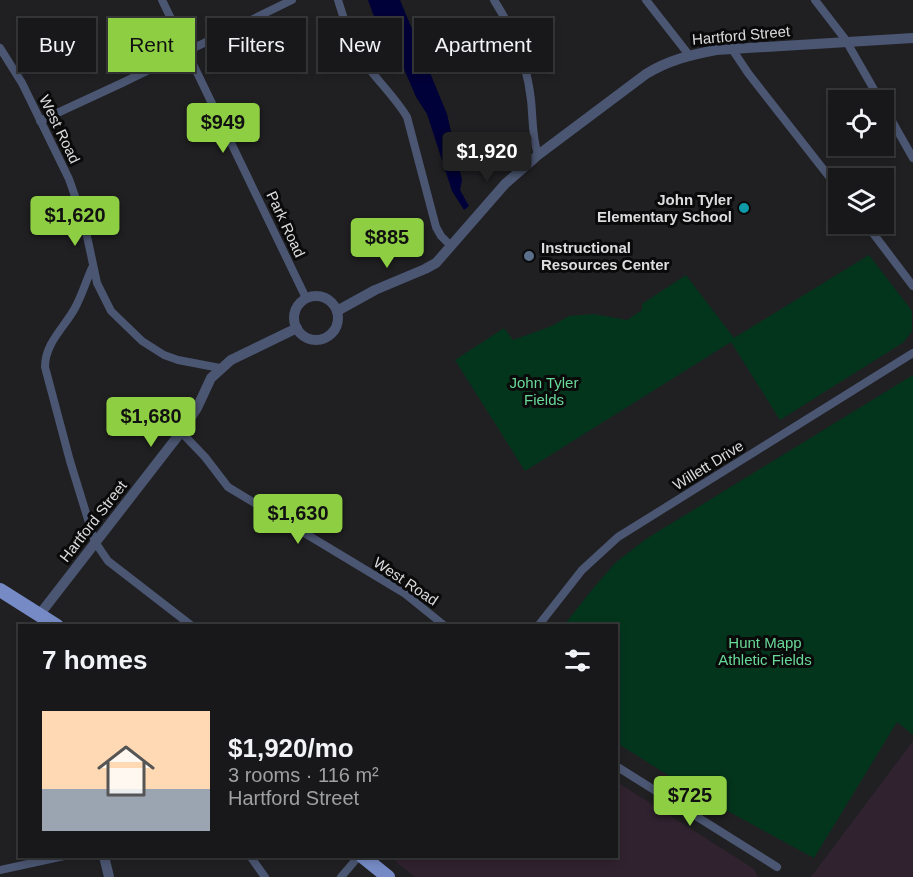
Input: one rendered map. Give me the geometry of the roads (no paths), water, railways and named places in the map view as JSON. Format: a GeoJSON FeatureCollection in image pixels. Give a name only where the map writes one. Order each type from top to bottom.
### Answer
{"type":"FeatureCollection","features":[{"type":"Feature","properties":{"kind":"main road"},"geometry":{"type":"LineString","coordinates":[[0,590],[43,620]]}},
{"type":"Feature","properties":{"kind":"main road"},"geometry":{"type":"LineString","coordinates":[[363,858],[388,877]]}},
{"type":"Feature","properties":{"kind":"street","name":"Park Road"},"geometry":{"type":"LineString","coordinates":[[162,0],[171,18]]}},
{"type":"Feature","properties":{"kind":"street"},"geometry":{"type":"LineString","coordinates":[[195,47],[292,0]]}},
{"type":"Feature","properties":{"kind":"street"},"geometry":{"type":"LineString","coordinates":[[338,0],[345,23],[362,59],[400,105],[407,117],[436,227],[451,246]]}},
{"type":"Feature","properties":{"kind":"street"},"geometry":{"type":"LineString","coordinates":[[494,0],[523,57],[530,91],[533,135],[538,155]]}},
{"type":"Feature","properties":{"kind":"street"},"geometry":{"type":"LineString","coordinates":[[646,0],[689,55]]}},
{"type":"Feature","properties":{"kind":"street"},"geometry":{"type":"LineString","coordinates":[[815,0],[847,42],[874,90]]}},
{"type":"Feature","properties":{"kind":"street","name":"Hartford Street"},"geometry":{"type":"LineString","coordinates":[[337,311],[375,290],[436,263],[506,184],[538,155],[661,65],[689,55],[732,49],[913,38]]}},
{"type":"Feature","properties":{"kind":"street","name":"West Road"},"geometry":{"type":"LineString","coordinates":[[0,48],[22,83],[69,179],[84,222],[92,268],[100,291],[111,311],[142,341],[159,352],[178,360],[220,368]]}},
{"type":"Feature","properties":{"kind":"street"},"geometry":{"type":"LineString","coordinates":[[732,49],[828,175]]}},
{"type":"Feature","properties":{"kind":"street","name":"Park Road"},"geometry":{"type":"LineString","coordinates":[[195,68],[306,298]]}},
{"type":"Feature","properties":{"kind":"street"},"geometry":{"type":"LineString","coordinates":[[40,121],[143,72]]}},
{"type":"Feature","properties":{"kind":"street"},"geometry":{"type":"LineString","coordinates":[[894,123],[910,148],[913,158]]}},
{"type":"Feature","properties":{"kind":"street"},"geometry":{"type":"LineString","coordinates":[[874,234],[913,286]]}},
{"type":"Feature","properties":{"kind":"street"},"geometry":{"type":"LineString","coordinates":[[92,268],[76,306],[48,349],[45,367],[70,461],[95,542],[108,561],[189,624]]}},
{"type":"Feature","properties":{"kind":"street"},"geometry":{"type":"LineString","coordinates":[[324,297],[334,305],[337,311],[335,329],[325,338],[312,339],[297,328],[296,308],[306,298],[324,297]]}},
{"type":"Feature","properties":{"kind":"street","name":"Hartford Street"},"geometry":{"type":"LineString","coordinates":[[43,620],[95,542],[181,432],[197,408],[205,388],[220,368],[252,349],[297,328]]}},
{"type":"Feature","properties":{"kind":"street","name":"Willett Drive"},"geometry":{"type":"LineString","coordinates":[[540,624],[582,570],[618,537],[913,353]]}},
{"type":"Feature","properties":{"kind":"street","name":"West Road"},"geometry":{"type":"LineString","coordinates":[[181,432],[205,457],[228,487],[404,593],[443,624]]}},
{"type":"Feature","properties":{"kind":"street"},"geometry":{"type":"LineString","coordinates":[[618,767],[777,867]]}},
{"type":"Feature","properties":{"kind":"street"},"geometry":{"type":"LineString","coordinates":[[0,870],[55,858]]}},
{"type":"Feature","properties":{"kind":"street"},"geometry":{"type":"LineString","coordinates":[[105,858],[110,877]]}},
{"type":"Feature","properties":{"kind":"street"},"geometry":{"type":"LineString","coordinates":[[251,858],[264,877]]}},
{"type":"Feature","properties":{"kind":"street"},"geometry":{"type":"LineString","coordinates":[[341,877],[358,858]]}},
{"type":"Feature","properties":{"kind":"place","name":"John Tyler Elementary School"},"geometry":{"type":"Point","coordinates":[744,208]}},
{"type":"Feature","properties":{"kind":"place","name":"Instructional Resources Center"},"geometry":{"type":"Point","coordinates":[529,256]}},
{"type":"Feature","properties":{"kind":"park label","name":"John Tyler Fields"},"geometry":{"type":"Point","coordinates":[544,390]}},
{"type":"Feature","properties":{"kind":"park label","name":"Hunt Mapp Athletic Fields"},"geometry":{"type":"Point","coordinates":[765,650]}}]}
